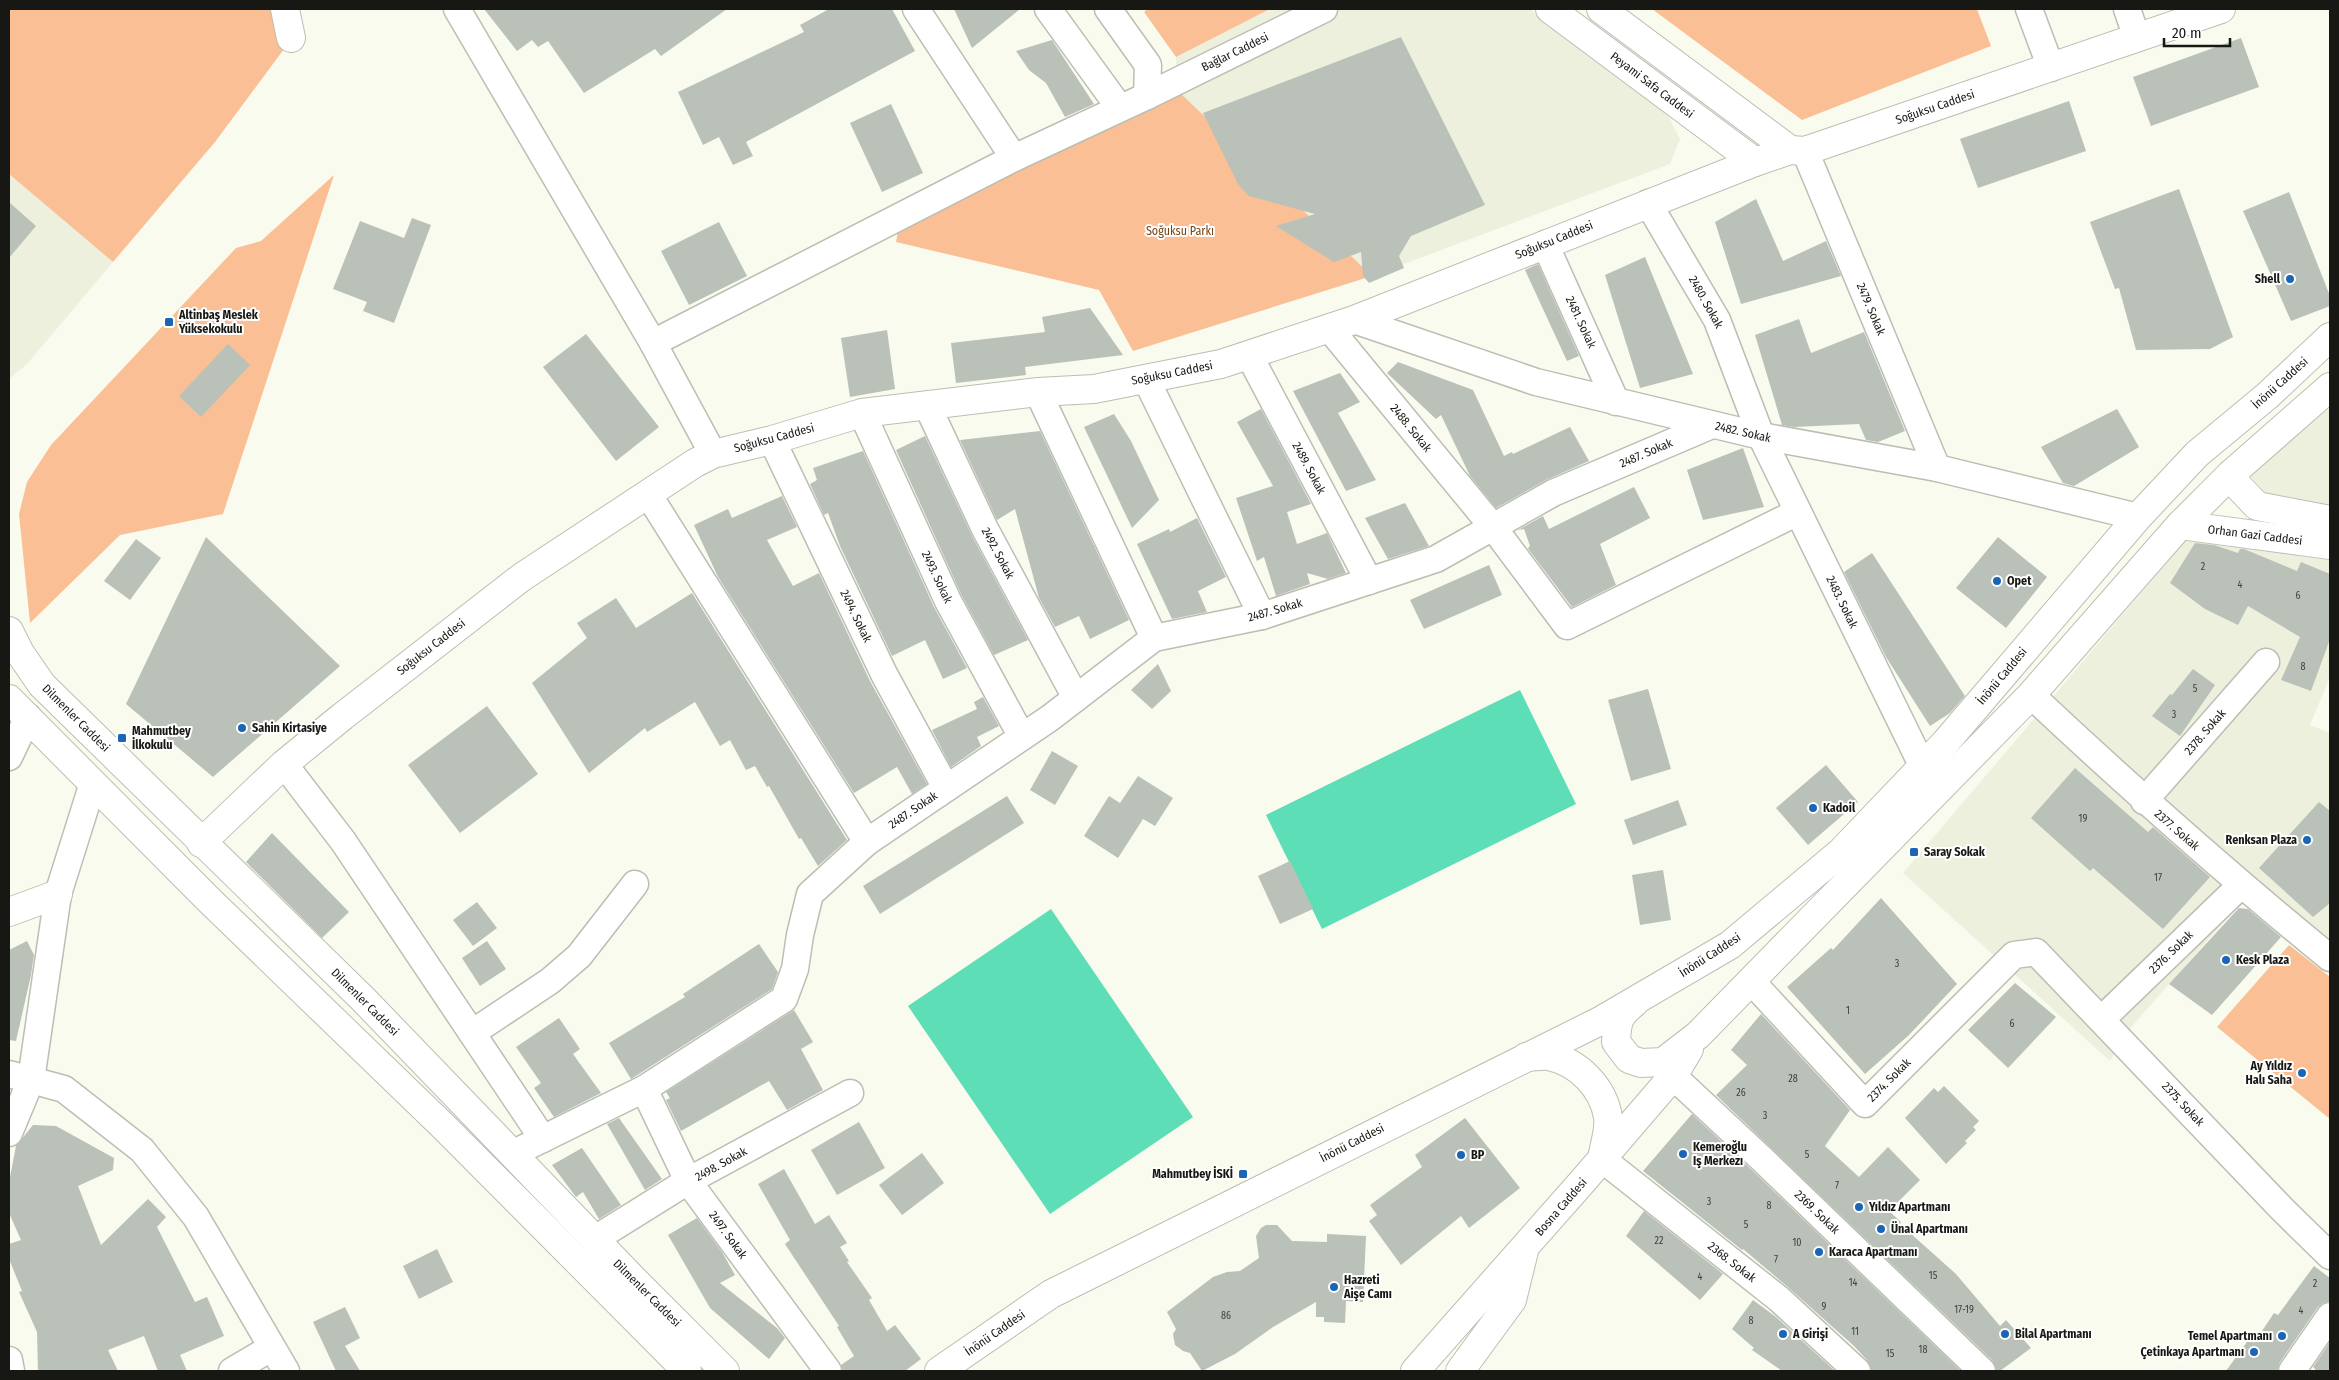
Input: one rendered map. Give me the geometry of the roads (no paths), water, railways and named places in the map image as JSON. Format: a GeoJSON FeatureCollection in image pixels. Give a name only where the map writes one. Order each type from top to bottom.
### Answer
{"type":"FeatureCollection","features":[{"type":"Feature","properties":{"kind":"street"},"geometry":{"type":"LineString","coordinates":[[285,9],[291,38]]}},
{"type":"Feature","properties":{"kind":"street"},"geometry":{"type":"LineString","coordinates":[[458,9],[653,343],[713,454]]}},
{"type":"Feature","properties":{"kind":"street"},"geometry":{"type":"LineString","coordinates":[[916,9],[1014,158]]}},
{"type":"Feature","properties":{"kind":"street"},"geometry":{"type":"LineString","coordinates":[[1048,9],[1119,107]]}},
{"type":"Feature","properties":{"kind":"street"},"geometry":{"type":"LineString","coordinates":[[1108,9],[1148,65],[1147,96]]}},
{"type":"Feature","properties":{"kind":"street","name":"Bağlar Caddesi"},"geometry":{"type":"LineString","coordinates":[[653,343],[1014,158],[1119,107],[1147,96],[1324,9]]}},
{"type":"Feature","properties":{"kind":"street","name":"Peyami Safa Caddesi"},"geometry":{"type":"LineString","coordinates":[[1550,9],[1755,162]]}},
{"type":"Feature","properties":{"kind":"street"},"geometry":{"type":"LineString","coordinates":[[1601,9],[1798,150]]}},
{"type":"Feature","properties":{"kind":"street"},"geometry":{"type":"LineString","coordinates":[[2029,9],[2051,68]]}},
{"type":"Feature","properties":{"kind":"street"},"geometry":{"type":"LineString","coordinates":[[2127,9],[2137,38]]}},
{"type":"Feature","properties":{"kind":"street","name":"Soğuksu Caddesi"},"geometry":{"type":"LineString","coordinates":[[201,843],[284,764],[522,577],[648,494],[713,454],[772,440],[862,413],[1038,392],[1094,388],[1220,364],[1354,320],[1755,162],[1798,150],[2051,68],[2221,9]]}},
{"type":"Feature","properties":{"kind":"street","name":"2479. Sokak"},"geometry":{"type":"LineString","coordinates":[[1798,150],[1937,468]]}},
{"type":"Feature","properties":{"kind":"street","name":"2480. Sokak"},"geometry":{"type":"LineString","coordinates":[[1648,203],[1717,320],[1761,436]]}},
{"type":"Feature","properties":{"kind":"street","name":"2481. Sokak"},"geometry":{"type":"LineString","coordinates":[[1545,244],[1616,402]]}},
{"type":"Feature","properties":{"kind":"street","name":"2482. Sokak"},"geometry":{"type":"LineString","coordinates":[[1354,320],[1536,382],[1761,436],[1937,468],[2138,517]]}},
{"type":"Feature","properties":{"kind":"street","name":"2488. Sokak"},"geometry":{"type":"LineString","coordinates":[[1329,328],[1493,527],[1567,626],[1798,512]]}},
{"type":"Feature","properties":{"kind":"street","name":"İnönü Caddesi"},"geometry":{"type":"LineString","coordinates":[[939,1371],[1051,1294],[1600,1021],[1730,945],[1841,852],[1923,767],[2138,517],[2197,454],[2267,396],[2330,338]]}},
{"type":"Feature","properties":{"kind":"street","name":"2489. Sokak"},"geometry":{"type":"LineString","coordinates":[[1250,355],[1369,581]]}},
{"type":"Feature","properties":{"kind":"street"},"geometry":{"type":"LineString","coordinates":[[1146,379],[1262,616]]}},
{"type":"Feature","properties":{"kind":"street"},"geometry":{"type":"LineString","coordinates":[[1640,997],[1620,1015],[1616,1027],[1616,1042],[1629,1059],[1641,1063],[1663,1062],[1698,1035],[1752,982],[2031,695],[2180,525],[2231,474],[2330,386]]}},
{"type":"Feature","properties":{"kind":"street"},"geometry":{"type":"LineString","coordinates":[[1038,392],[1154,638]]}},
{"type":"Feature","properties":{"kind":"street","name":"2492. Sokak"},"geometry":{"type":"LineString","coordinates":[[927,405],[985,529],[1076,698]]}},
{"type":"Feature","properties":{"kind":"street","name":"2493. Sokak"},"geometry":{"type":"LineString","coordinates":[[862,413],[948,601],[1022,737]]}},
{"type":"Feature","properties":{"kind":"street","name":"2487. Sokak"},"geometry":{"type":"LineString","coordinates":[[512,1154],[644,1089],[784,999],[795,969],[800,935],[810,894],[866,842],[1022,737],[1154,638],[1262,616],[1436,559],[1553,494],[1712,425]]}},
{"type":"Feature","properties":{"kind":"street","name":"2483. Sokak"},"geometry":{"type":"LineString","coordinates":[[1761,436],[1923,767]]}},
{"type":"Feature","properties":{"kind":"street","name":"2494. Sokak"},"geometry":{"type":"LineString","coordinates":[[772,440],[884,674],[946,788]]}},
{"type":"Feature","properties":{"kind":"street","name":"Orhan Gazi Caddesi"},"geometry":{"type":"LineString","coordinates":[[2231,474],[2238,486],[2257,506],[2330,520]]}},
{"type":"Feature","properties":{"kind":"street"},"geometry":{"type":"LineString","coordinates":[[648,494],[866,842]]}},
{"type":"Feature","properties":{"kind":"street","name":"Orhan Gazi Caddesi"},"geometry":{"type":"LineString","coordinates":[[2180,525],[2330,545]]}},
{"type":"Feature","properties":{"kind":"street","name":"Dilmenler Caddesi"},"geometry":{"type":"LineString","coordinates":[[9,631],[20,653],[42,684],[201,843],[364,1000],[594,1239],[725,1371]]}},
{"type":"Feature","properties":{"kind":"street","name":"2378. Sokak"},"geometry":{"type":"LineString","coordinates":[[2144,801],[2266,662]]}},
{"type":"Feature","properties":{"kind":"street","name":"2377. Sokak"},"geometry":{"type":"LineString","coordinates":[[2031,695],[2144,801],[2241,885],[2330,958]]}},
{"type":"Feature","properties":{"kind":"street"},"geometry":{"type":"LineString","coordinates":[[9,757],[19,708]]}},
{"type":"Feature","properties":{"kind":"street","name":"Dilmenler Caddesi"},"geometry":{"type":"LineString","coordinates":[[19,708],[216,906],[448,1132],[687,1371]]}},
{"type":"Feature","properties":{"kind":"street"},"geometry":{"type":"LineString","coordinates":[[284,764],[343,841],[543,1139]]}},
{"type":"Feature","properties":{"kind":"street"},"geometry":{"type":"LineString","coordinates":[[9,1133],[58,894],[93,783]]}},
{"type":"Feature","properties":{"kind":"street"},"geometry":{"type":"LineString","coordinates":[[472,1033],[550,981],[579,956],[634,884]]}},
{"type":"Feature","properties":{"kind":"street","name":"2376. Sokak"},"geometry":{"type":"LineString","coordinates":[[2102,1019],[2241,885]]}},
{"type":"Feature","properties":{"kind":"street"},"geometry":{"type":"LineString","coordinates":[[9,912],[58,894]]}},
{"type":"Feature","properties":{"kind":"street","name":"2374. Sokak"},"geometry":{"type":"LineString","coordinates":[[1752,982],[1865,1104],[2014,954],[2036,952]]}},
{"type":"Feature","properties":{"kind":"street","name":"2375. Sokak"},"geometry":{"type":"LineString","coordinates":[[2036,952],[2283,1210],[2330,1256]]}},
{"type":"Feature","properties":{"kind":"street","name":"Bosna Caddesi"},"geometry":{"type":"LineString","coordinates":[[1414,1371],[1469,1308],[1525,1249],[1673,1076],[1698,1035]]}},
{"type":"Feature","properties":{"kind":"street"},"geometry":{"type":"LineString","coordinates":[[1526,1057],[1547,1056],[1568,1063],[1583,1074],[1595,1087],[1604,1102],[1608,1118],[1602,1159]]}},
{"type":"Feature","properties":{"kind":"street","name":"2369. Sokak"},"geometry":{"type":"LineString","coordinates":[[1673,1076],[1982,1371]]}},
{"type":"Feature","properties":{"kind":"street"},"geometry":{"type":"LineString","coordinates":[[20,1077],[64,1088],[142,1150],[196,1218],[286,1371]]}},
{"type":"Feature","properties":{"kind":"street","name":"2497. Sokak"},"geometry":{"type":"LineString","coordinates":[[644,1089],[688,1182],[828,1371]]}},
{"type":"Feature","properties":{"kind":"street","name":"2498. Sokak"},"geometry":{"type":"LineString","coordinates":[[594,1239],[688,1182],[850,1093]]}},
{"type":"Feature","properties":{"kind":"street","name":"2368. Sokak"},"geometry":{"type":"LineString","coordinates":[[1602,1159],[1779,1299],[1857,1371]]}},
{"type":"Feature","properties":{"kind":"street"},"geometry":{"type":"LineString","coordinates":[[1465,1369],[1512,1300],[1525,1249]]}},
{"type":"Feature","properties":{"kind":"street"},"geometry":{"type":"LineString","coordinates":[[1465,1369],[1469,1308]]}},
{"type":"Feature","properties":{"kind":"street"},"geometry":{"type":"LineString","coordinates":[[2292,1371],[2330,1316]]}},
{"type":"Feature","properties":{"kind":"street"},"geometry":{"type":"LineString","coordinates":[[232,1371],[271,1348]]}},
{"type":"Feature","properties":{"kind":"street"},"geometry":{"type":"LineString","coordinates":[[9,1360],[12,1371]]}},
{"type":"Feature","properties":{"kind":"place","name":"Shell"},"geometry":{"type":"Point","coordinates":[2290,279]}},
{"type":"Feature","properties":{"kind":"place","name":"Altinbaş Meslek Yüksekokulu"},"geometry":{"type":"Point","coordinates":[169,322]}},
{"type":"Feature","properties":{"kind":"place","name":"Opet"},"geometry":{"type":"Point","coordinates":[1997,581]}},
{"type":"Feature","properties":{"kind":"place","name":"Sahin Kirtasiye"},"geometry":{"type":"Point","coordinates":[242,728]}},
{"type":"Feature","properties":{"kind":"place","name":"Mahmutbey İlkokulu"},"geometry":{"type":"Point","coordinates":[122,738]}},
{"type":"Feature","properties":{"kind":"place","name":"Kadoil"},"geometry":{"type":"Point","coordinates":[1813,808]}},
{"type":"Feature","properties":{"kind":"place","name":"Renksan Plaza"},"geometry":{"type":"Point","coordinates":[2307,840]}},
{"type":"Feature","properties":{"kind":"place","name":"Saray Sokak"},"geometry":{"type":"Point","coordinates":[1914,852]}},
{"type":"Feature","properties":{"kind":"place","name":"Kesk Plaza"},"geometry":{"type":"Point","coordinates":[2226,960]}},
{"type":"Feature","properties":{"kind":"place","name":"Ay Yıldız Halı Saha"},"geometry":{"type":"Point","coordinates":[2302,1073]}},
{"type":"Feature","properties":{"kind":"place","name":"Kemeroğlu Iş Merkezı"},"geometry":{"type":"Point","coordinates":[1683,1154]}},
{"type":"Feature","properties":{"kind":"place","name":"BP"},"geometry":{"type":"Point","coordinates":[1461,1155]}},
{"type":"Feature","properties":{"kind":"place","name":"Mahmutbey İSKİ"},"geometry":{"type":"Point","coordinates":[1243,1174]}},
{"type":"Feature","properties":{"kind":"place","name":"Yıldız Apartmanı"},"geometry":{"type":"Point","coordinates":[1859,1207]}},
{"type":"Feature","properties":{"kind":"place","name":"Ünal Apartmanı"},"geometry":{"type":"Point","coordinates":[1881,1229]}},
{"type":"Feature","properties":{"kind":"place","name":"Karaca Apartmanı"},"geometry":{"type":"Point","coordinates":[1819,1252]}},
{"type":"Feature","properties":{"kind":"place","name":"Hazreti Aişe Camı"},"geometry":{"type":"Point","coordinates":[1334,1287]}},
{"type":"Feature","properties":{"kind":"place","name":"A Girişi"},"geometry":{"type":"Point","coordinates":[1783,1334]}},
{"type":"Feature","properties":{"kind":"place","name":"Bilal Apartmanı"},"geometry":{"type":"Point","coordinates":[2005,1334]}},
{"type":"Feature","properties":{"kind":"place","name":"Temel Apartmanı"},"geometry":{"type":"Point","coordinates":[2282,1336]}},
{"type":"Feature","properties":{"kind":"place","name":"Çetinkaya Apartmanı"},"geometry":{"type":"Point","coordinates":[2254,1352]}},
{"type":"Feature","properties":{"kind":"park label","name":"Soğuksu Parkı"},"geometry":{"type":"Point","coordinates":[1180,231]}}]}
